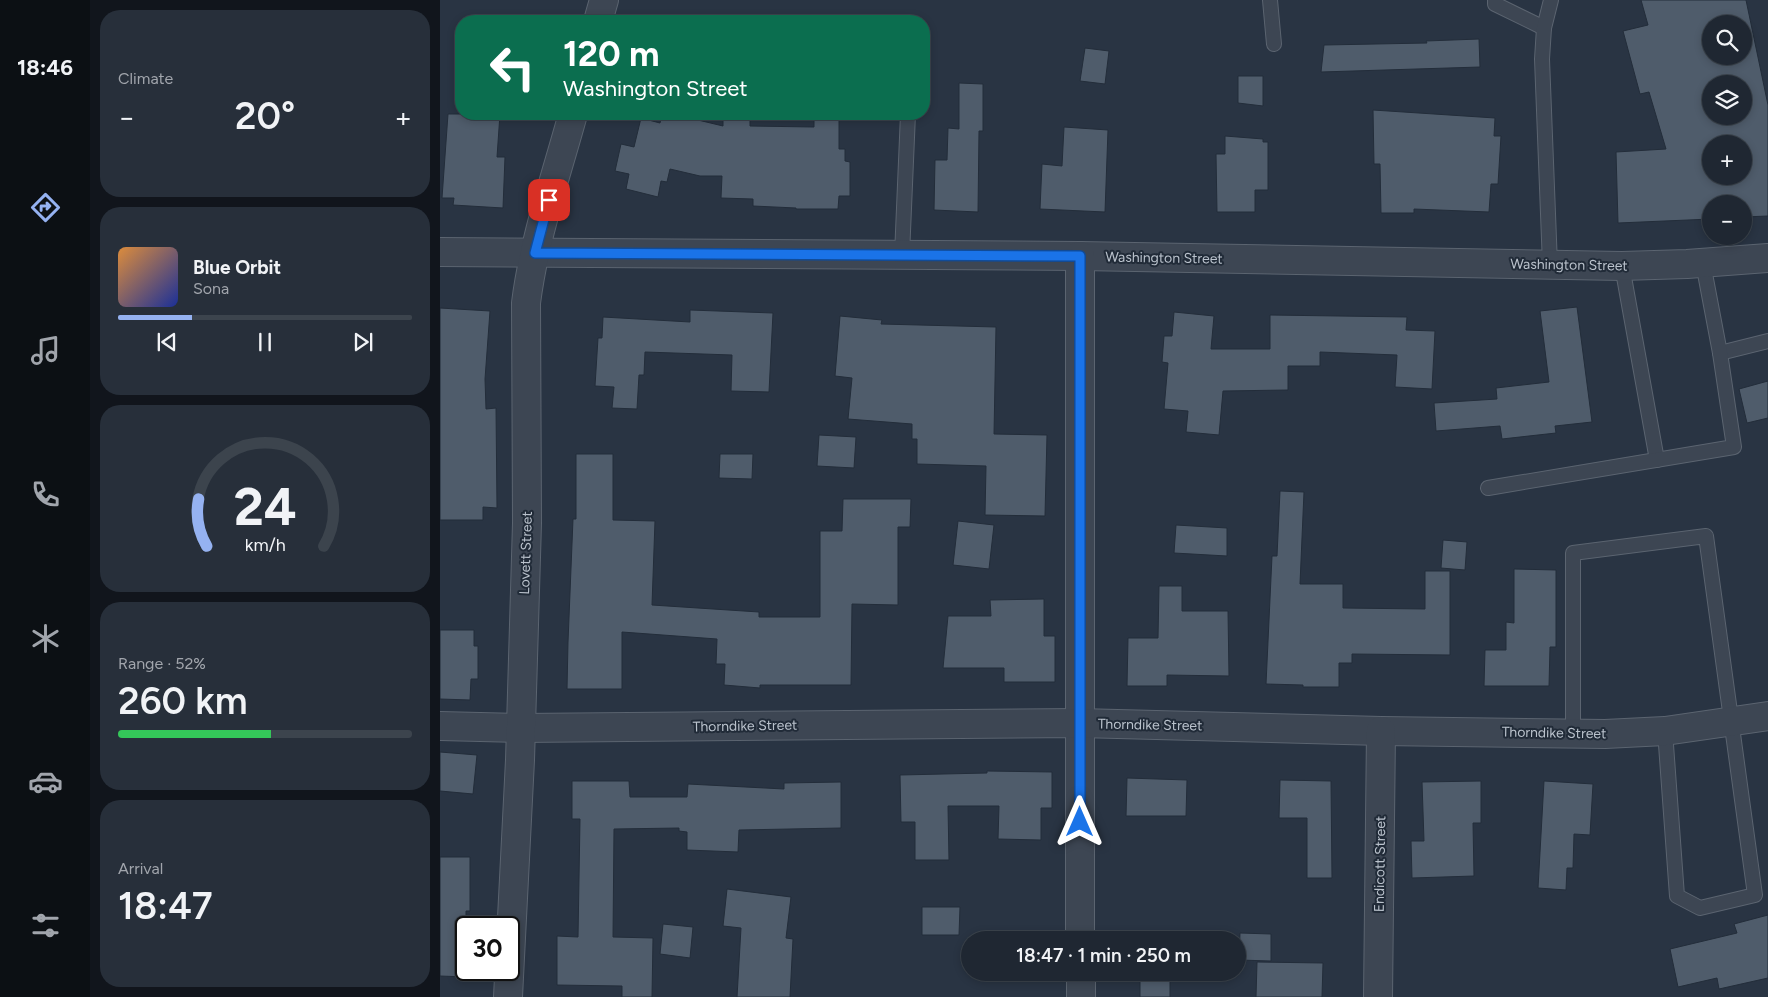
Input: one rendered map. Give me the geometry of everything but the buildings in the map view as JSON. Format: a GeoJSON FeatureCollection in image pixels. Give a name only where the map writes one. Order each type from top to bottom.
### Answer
{"type":"FeatureCollection","features":[{"type":"Feature","properties":{"kind":"street"},"geometry":{"type":"LineString","coordinates":[[600,15],[604,0]]}},
{"type":"Feature","properties":{"kind":"street","name":"Lovett Street"},"geometry":{"type":"LineString","coordinates":[[508,997],[521,728],[528,482],[526,303],[529,276],[571,120]]}},
{"type":"Feature","properties":{"kind":"street","name":"Washington Street"},"geometry":{"type":"LineString","coordinates":[[440,252],[1080,256],[1622,266],[1768,258]]}},
{"type":"Feature","properties":{"kind":"street"},"geometry":{"type":"LineString","coordinates":[[1080,256],[1080,931]]}},
{"type":"Feature","properties":{"kind":"street","name":"Thorndike Street"},"geometry":{"type":"LineString","coordinates":[[440,726],[521,728],[1079,723],[1573,733],[1665,731],[1731,723],[1768,716]]}},
{"type":"Feature","properties":{"kind":"street","name":"Endicott Street"},"geometry":{"type":"LineString","coordinates":[[1378,997],[1382,730]]}},
{"type":"Feature","properties":{"kind":"street"},"geometry":{"type":"LineString","coordinates":[[1081,981],[1081,997]]}},
{"type":"Feature","properties":{"kind":"lane"},"geometry":{"type":"LineString","coordinates":[[1270,0],[1274,44]]}},
{"type":"Feature","properties":{"kind":"lane"},"geometry":{"type":"LineString","coordinates":[[1494,0],[1495,4],[1544,28]]}},
{"type":"Feature","properties":{"kind":"lane"},"geometry":{"type":"LineString","coordinates":[[1550,265],[1542,59],[1544,28],[1551,0]]}},
{"type":"Feature","properties":{"kind":"lane"},"geometry":{"type":"LineString","coordinates":[[902,255],[908,120]]}},
{"type":"Feature","properties":{"kind":"lane"},"geometry":{"type":"LineString","coordinates":[[1488,488],[1734,447],[1720,353],[1703,263]]}},
{"type":"Feature","properties":{"kind":"lane"},"geometry":{"type":"LineString","coordinates":[[1622,266],[1656,460]]}},
{"type":"Feature","properties":{"kind":"lane"},"geometry":{"type":"LineString","coordinates":[[1720,353],[1768,341]]}},
{"type":"Feature","properties":{"kind":"lane"},"geometry":{"type":"LineString","coordinates":[[1573,733],[1573,553],[1706,536],[1755,895],[1700,908],[1677,896],[1665,731]]}},
{"type":"Feature","properties":{"kind":"route"},"geometry":{"type":"LineString","coordinates":[[549,200],[535,253],[1080,256],[1080,822]]}}]}
